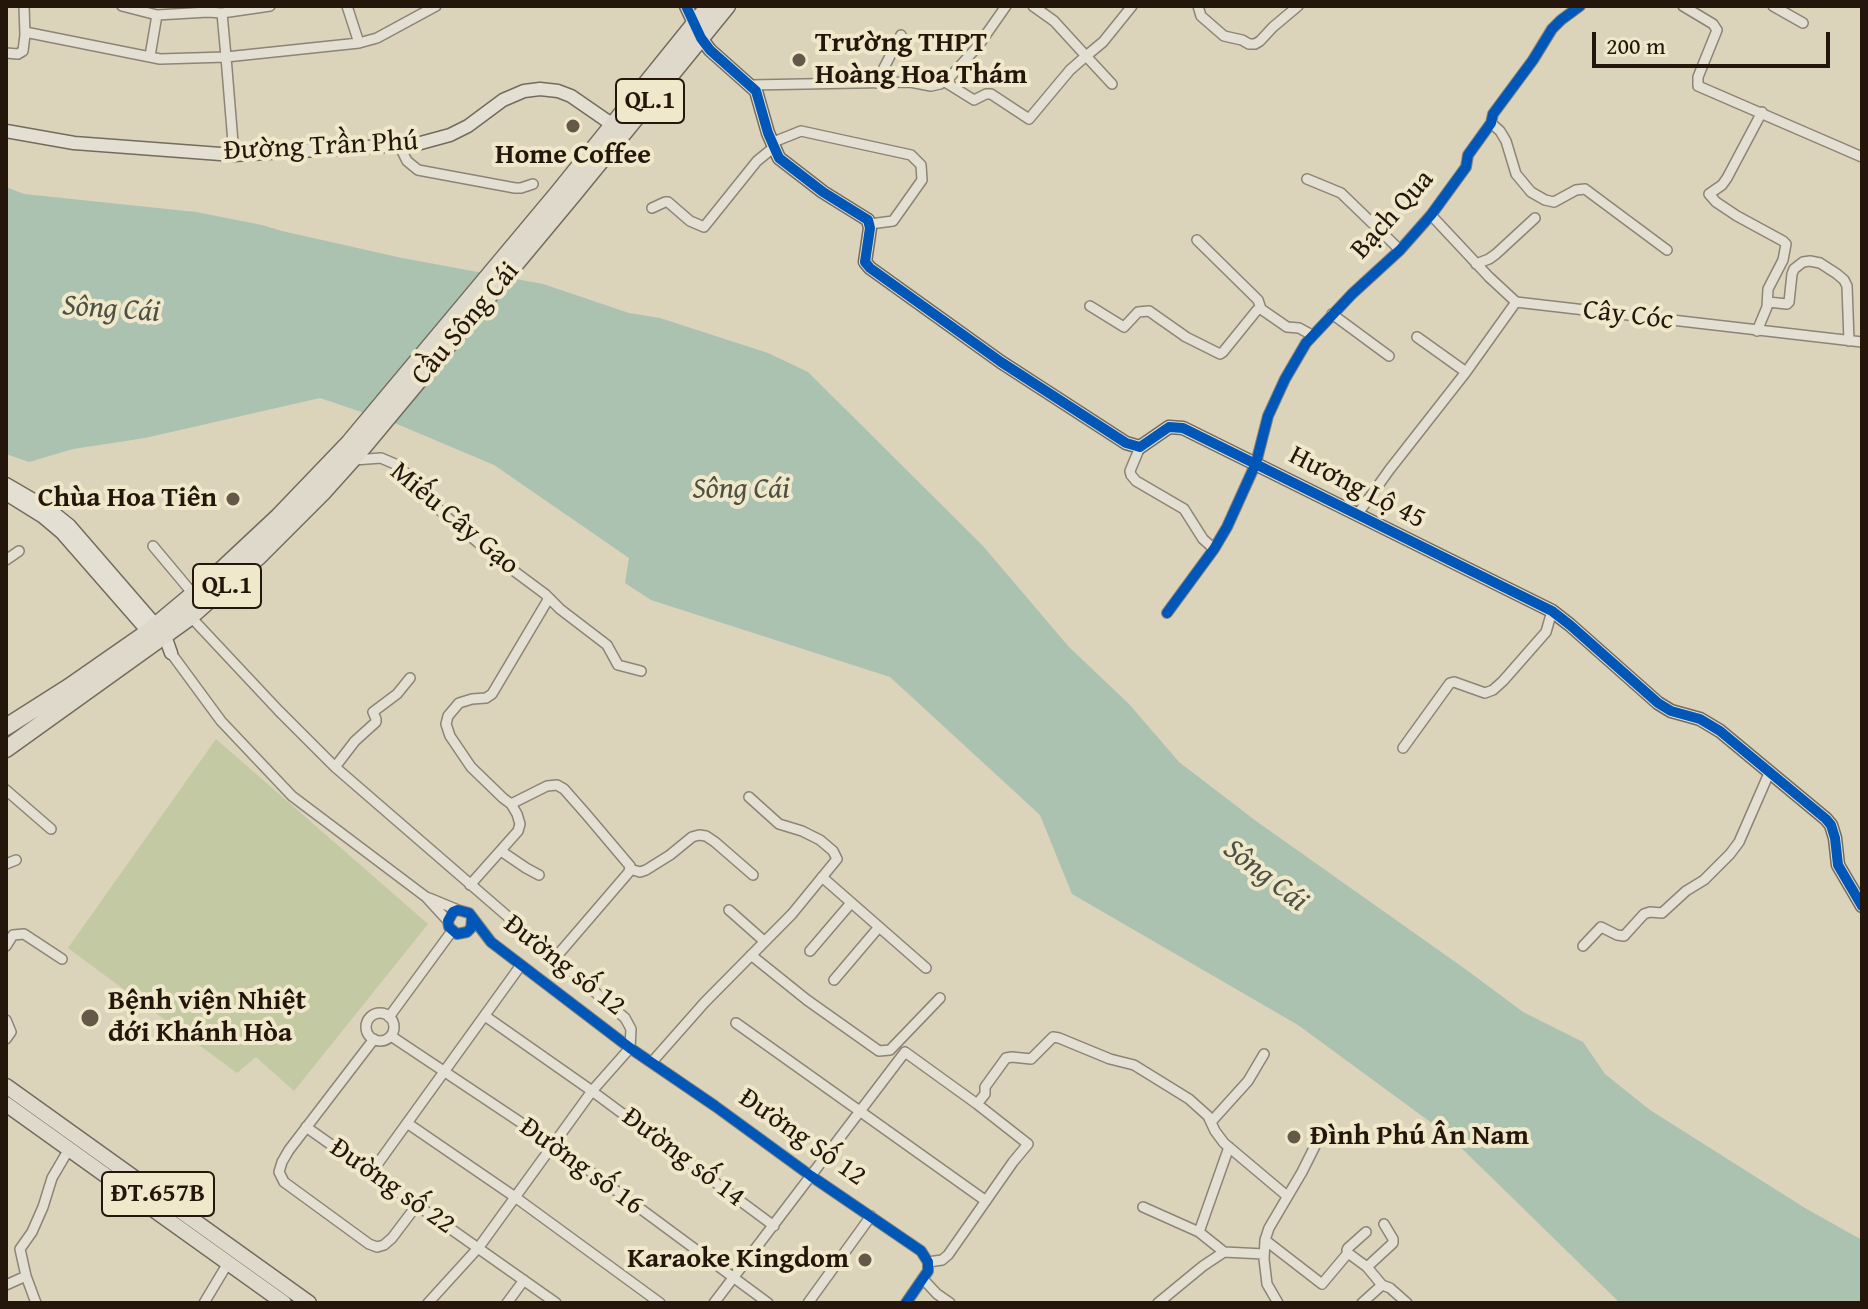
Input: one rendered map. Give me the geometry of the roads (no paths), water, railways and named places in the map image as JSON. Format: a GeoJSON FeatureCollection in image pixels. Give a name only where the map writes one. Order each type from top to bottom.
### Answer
{"type":"FeatureCollection","features":[{"type":"Feature","properties":{"kind":"highway","name":"QL.1"},"geometry":{"type":"LineString","coordinates":[[565,194],[698,31],[709,6]]}},
{"type":"Feature","properties":{"kind":"highway","name":"QL.1"},"geometry":{"type":"LineString","coordinates":[[565,194],[613,125],[698,31],[727,6]]}},
{"type":"Feature","properties":{"kind":"highway","name":"Cầu Sông Cái"},"geometry":{"type":"LineString","coordinates":[[353,452],[565,194]]}},
{"type":"Feature","properties":{"kind":"highway","name":"QL.1"},"geometry":{"type":"LineString","coordinates":[[6,737],[157,634],[278,517],[353,452]]}},
{"type":"Feature","properties":{"kind":"highway","name":"QL.1"},"geometry":{"type":"LineString","coordinates":[[6,727],[72,693]]}},
{"type":"Feature","properties":{"kind":"highway","name":"QL.1"},"geometry":{"type":"LineString","coordinates":[[6,749],[72,693]]}},
{"type":"Feature","properties":{"kind":"main road","name":"ĐT.657B"},"geometry":{"type":"LineString","coordinates":[[6,1086],[309,1303]]}},
{"type":"Feature","properties":{"kind":"main road","name":"ĐT.657B"},"geometry":{"type":"LineString","coordinates":[[7,1106],[284,1303]]}},
{"type":"Feature","properties":{"kind":"street"},"geometry":{"type":"LineString","coordinates":[[6,53],[23,51],[24,6]]}},
{"type":"Feature","properties":{"kind":"street"},"geometry":{"type":"LineString","coordinates":[[122,6],[157,15],[222,13],[270,6]]}},
{"type":"Feature","properties":{"kind":"street"},"geometry":{"type":"LineString","coordinates":[[347,6],[359,43]]}},
{"type":"Feature","properties":{"kind":"street"},"geometry":{"type":"LineString","coordinates":[[25,32],[168,60],[226,57],[359,43],[377,38],[436,6]]}},
{"type":"Feature","properties":{"kind":"street"},"geometry":{"type":"LineString","coordinates":[[686,6],[698,31],[723,63],[751,85],[758,96],[772,145],[779,158],[823,192],[866,218],[870,224],[866,264],[1001,362],[1115,437],[1140,447],[1131,475],[1184,509],[1203,539],[1214,549]]}},
{"type":"Feature","properties":{"kind":"street"},"geometry":{"type":"LineString","coordinates":[[751,85],[910,82],[931,86],[945,82],[978,46],[1006,6]]}},
{"type":"Feature","properties":{"kind":"street"},"geometry":{"type":"LineString","coordinates":[[1033,6],[1054,21],[1112,84]]}},
{"type":"Feature","properties":{"kind":"street"},"geometry":{"type":"LineString","coordinates":[[945,82],[974,100],[991,94],[1029,119],[1070,70],[1103,42],[1132,6]]}},
{"type":"Feature","properties":{"kind":"street"},"geometry":{"type":"LineString","coordinates":[[1198,6],[1201,16],[1224,36],[1249,44],[1260,41],[1298,6]]}},
{"type":"Feature","properties":{"kind":"street","name":"Bạch Qua"},"geometry":{"type":"LineString","coordinates":[[1167,613],[1227,527],[1256,463],[1268,416],[1285,379],[1312,335],[1400,250],[1431,215],[1466,167],[1468,155],[1491,123],[1493,114],[1552,29],[1580,6]]}},
{"type":"Feature","properties":{"kind":"street"},"geometry":{"type":"LineString","coordinates":[[1683,6],[1713,24],[1717,30],[1698,77],[1698,86],[1862,157]]}},
{"type":"Feature","properties":{"kind":"street"},"geometry":{"type":"LineString","coordinates":[[1773,6],[1803,23]]}},
{"type":"Feature","properties":{"kind":"street"},"geometry":{"type":"LineString","coordinates":[[222,13],[234,155]]}},
{"type":"Feature","properties":{"kind":"street"},"geometry":{"type":"LineString","coordinates":[[150,56],[157,15]]}},
{"type":"Feature","properties":{"kind":"street"},"geometry":{"type":"LineString","coordinates":[[876,83],[901,35]]}},
{"type":"Feature","properties":{"kind":"street","name":"Đường Trần Phú"},"geometry":{"type":"LineString","coordinates":[[6,131],[74,143],[234,155],[425,143],[468,126],[503,100],[524,91],[540,89],[571,96],[613,125]]}},
{"type":"Feature","properties":{"kind":"street"},"geometry":{"type":"LineString","coordinates":[[1757,331],[1768,302],[1768,289],[1783,260],[1785,242],[1737,216],[1709,194],[1727,178],[1762,112]]}},
{"type":"Feature","properties":{"kind":"street"},"geometry":{"type":"LineString","coordinates":[[1491,123],[1506,141],[1516,174],[1531,192],[1554,202],[1576,190],[1585,189],[1667,250]]}},
{"type":"Feature","properties":{"kind":"street"},"geometry":{"type":"LineString","coordinates":[[652,208],[668,202],[690,221],[704,227],[772,145],[801,131],[911,155],[921,165],[922,180],[893,221],[870,224]]}},
{"type":"Feature","properties":{"kind":"street"},"geometry":{"type":"LineString","coordinates":[[399,145],[407,161],[418,170],[515,188],[533,184]]}},
{"type":"Feature","properties":{"kind":"street"},"geometry":{"type":"LineString","coordinates":[[1307,179],[1341,193],[1400,250]]}},
{"type":"Feature","properties":{"kind":"street"},"geometry":{"type":"LineString","coordinates":[[1357,515],[1516,302],[1431,215]]}},
{"type":"Feature","properties":{"kind":"street"},"geometry":{"type":"LineString","coordinates":[[1476,264],[1489,259],[1535,218]]}},
{"type":"Feature","properties":{"kind":"street"},"geometry":{"type":"LineString","coordinates":[[1197,240],[1258,300],[1261,309],[1287,327],[1299,328],[1312,335]]}},
{"type":"Feature","properties":{"kind":"street"},"geometry":{"type":"LineString","coordinates":[[1768,302],[1787,304],[1794,269],[1803,262],[1820,263],[1837,274],[1847,286],[1849,341]]}},
{"type":"Feature","properties":{"kind":"street","name":"Cây Cóc"},"geometry":{"type":"LineString","coordinates":[[1516,302],[1862,342]]}},
{"type":"Feature","properties":{"kind":"street"},"geometry":{"type":"LineString","coordinates":[[1090,306],[1124,327],[1136,313],[1149,311],[1186,337],[1220,354],[1261,309]]}},
{"type":"Feature","properties":{"kind":"street"},"geometry":{"type":"LineString","coordinates":[[1332,314],[1389,356]]}},
{"type":"Feature","properties":{"kind":"street"},"geometry":{"type":"LineString","coordinates":[[1417,337],[1466,372]]}},
{"type":"Feature","properties":{"kind":"street","name":"Hương Lộ 45"},"geometry":{"type":"LineString","coordinates":[[1140,447],[1169,427],[1179,426],[1552,611],[1658,703],[1712,726],[1819,812],[1831,825],[1838,865],[1862,906]]}},
{"type":"Feature","properties":{"kind":"street","name":"Miếu Cây Gạo"},"geometry":{"type":"LineString","coordinates":[[353,452],[395,464],[448,518],[607,645],[618,665],[641,671]]}},
{"type":"Feature","properties":{"kind":"street"},"geometry":{"type":"LineString","coordinates":[[6,484],[49,509],[69,525],[157,634],[221,721],[292,796],[426,897],[454,929],[491,942]]}},
{"type":"Feature","properties":{"kind":"street"},"geometry":{"type":"LineString","coordinates":[[6,494],[62,533],[157,634]]}},
{"type":"Feature","properties":{"kind":"street"},"geometry":{"type":"LineString","coordinates":[[153,546],[189,606],[279,711],[335,767],[556,957],[627,1020],[631,1029],[630,1048],[592,1091],[479,1247],[428,1303]]}},
{"type":"Feature","properties":{"kind":"street"},"geometry":{"type":"LineString","coordinates":[[6,560],[19,551]]}},
{"type":"Feature","properties":{"kind":"street"},"geometry":{"type":"LineString","coordinates":[[470,885],[520,828],[511,804],[467,762],[448,732],[446,720],[459,703],[492,694],[549,598]]}},
{"type":"Feature","properties":{"kind":"street"},"geometry":{"type":"LineString","coordinates":[[1403,748],[1450,683],[1485,693],[1503,681],[1546,632],[1552,611]]}},
{"type":"Feature","properties":{"kind":"street"},"geometry":{"type":"LineString","coordinates":[[335,767],[355,741],[376,722],[373,712],[397,694],[410,678]]}},
{"type":"Feature","properties":{"kind":"street"},"geometry":{"type":"LineString","coordinates":[[1583,946],[1601,927],[1624,936],[1644,914],[1662,913],[1704,880],[1739,842],[1770,771]]}},
{"type":"Feature","properties":{"kind":"street"},"geometry":{"type":"LineString","coordinates":[[511,804],[547,786],[557,785],[595,824],[630,869]]}},
{"type":"Feature","properties":{"kind":"street"},"geometry":{"type":"LineString","coordinates":[[6,790],[51,829]]}},
{"type":"Feature","properties":{"kind":"street"},"geometry":{"type":"LineString","coordinates":[[652,1062],[705,1002],[792,914],[837,859],[833,851],[815,836],[779,824],[749,797]]}},
{"type":"Feature","properties":{"kind":"street"},"geometry":{"type":"LineString","coordinates":[[630,869],[646,870],[692,837],[702,835],[715,842],[753,875]]}},
{"type":"Feature","properties":{"kind":"street"},"geometry":{"type":"LineString","coordinates":[[501,851],[539,875]]}},
{"type":"Feature","properties":{"kind":"street"},"geometry":{"type":"LineString","coordinates":[[6,864],[16,860]]}},
{"type":"Feature","properties":{"kind":"street"},"geometry":{"type":"LineString","coordinates":[[556,957],[630,869]]}},
{"type":"Feature","properties":{"kind":"street"},"geometry":{"type":"LineString","coordinates":[[822,877],[926,968]]}},
{"type":"Feature","properties":{"kind":"street"},"geometry":{"type":"LineString","coordinates":[[426,897],[464,910],[472,918],[471,928],[454,929]]}},
{"type":"Feature","properties":{"kind":"street"},"geometry":{"type":"LineString","coordinates":[[810,951],[851,903]]}},
{"type":"Feature","properties":{"kind":"street"},"geometry":{"type":"LineString","coordinates":[[389,1017],[454,929],[453,912],[458,910]]}},
{"type":"Feature","properties":{"kind":"street"},"geometry":{"type":"LineString","coordinates":[[729,910],[764,941]]}},
{"type":"Feature","properties":{"kind":"street","name":"Đường số 12"},"geometry":{"type":"LineString","coordinates":[[472,918],[491,942],[630,1048]]}},
{"type":"Feature","properties":{"kind":"street"},"geometry":{"type":"LineString","coordinates":[[834,980],[879,927]]}},
{"type":"Feature","properties":{"kind":"street"},"geometry":{"type":"LineString","coordinates":[[6,946],[13,935],[24,934],[62,959]]}},
{"type":"Feature","properties":{"kind":"street"},"geometry":{"type":"LineString","coordinates":[[751,955],[879,1051],[890,1050],[940,998]]}},
{"type":"Feature","properties":{"kind":"street"},"geometry":{"type":"LineString","coordinates":[[371,1173],[521,965]]}},
{"type":"Feature","properties":{"kind":"street"},"geometry":{"type":"LineString","coordinates":[[380,1014],[389,1017],[393,1024],[391,1036],[383,1041],[370,1037],[367,1028],[372,1016],[380,1014]]}},
{"type":"Feature","properties":{"kind":"street","name":"Đường số 14"},"geometry":{"type":"LineString","coordinates":[[485,1016],[774,1226]]}},
{"type":"Feature","properties":{"kind":"street"},"geometry":{"type":"LineString","coordinates":[[6,1020],[11,1032],[6,1039]]}},
{"type":"Feature","properties":{"kind":"street"},"geometry":{"type":"LineString","coordinates":[[736,1023],[986,1201]]}},
{"type":"Feature","properties":{"kind":"street","name":"Đường số 16"},"geometry":{"type":"LineString","coordinates":[[391,1036],[553,1144],[768,1303]]}},
{"type":"Feature","properties":{"kind":"street"},"geometry":{"type":"LineString","coordinates":[[977,1104],[1006,1058],[1031,1059],[1056,1037],[1140,1068],[1189,1099],[1203,1111],[1229,1147],[1287,1196]]}},
{"type":"Feature","properties":{"kind":"street"},"geometry":{"type":"LineString","coordinates":[[374,1039],[306,1127],[282,1162],[279,1172],[284,1182],[377,1247],[392,1238],[417,1205]]}},
{"type":"Feature","properties":{"kind":"street","name":"Đường Số 12"},"geometry":{"type":"LineString","coordinates":[[630,1048],[921,1251],[928,1262]]}},
{"type":"Feature","properties":{"kind":"street"},"geometry":{"type":"LineString","coordinates":[[714,1303],[905,1052],[1028,1144],[948,1255],[942,1260],[928,1262],[928,1271],[906,1303]]}},
{"type":"Feature","properties":{"kind":"street"},"geometry":{"type":"LineString","coordinates":[[1211,1122],[1248,1081],[1264,1054]]}},
{"type":"Feature","properties":{"kind":"street"},"geometry":{"type":"LineString","coordinates":[[407,1123],[660,1303]]}},
{"type":"Feature","properties":{"kind":"street","name":"Đường số 22"},"geometry":{"type":"LineString","coordinates":[[306,1127],[556,1303]]}},
{"type":"Feature","properties":{"kind":"street"},"geometry":{"type":"LineString","coordinates":[[1278,1303],[1267,1284],[1265,1240],[1321,1134]]}},
{"type":"Feature","properties":{"kind":"street"},"geometry":{"type":"LineString","coordinates":[[1199,1232],[1229,1147]]}},
{"type":"Feature","properties":{"kind":"street"},"geometry":{"type":"LineString","coordinates":[[36,1303],[20,1249],[32,1232],[52,1178],[69,1149]]}},
{"type":"Feature","properties":{"kind":"street"},"geometry":{"type":"LineString","coordinates":[[1143,1207],[1199,1232],[1224,1252],[1264,1254]]}},
{"type":"Feature","properties":{"kind":"street"},"geometry":{"type":"LineString","coordinates":[[808,1303],[871,1216]]}},
{"type":"Feature","properties":{"kind":"street"},"geometry":{"type":"LineString","coordinates":[[1367,1267],[1393,1243],[1384,1224]]}},
{"type":"Feature","properties":{"kind":"street"},"geometry":{"type":"LineString","coordinates":[[1265,1240],[1322,1284],[1348,1253],[1348,1248],[1366,1232]]}},
{"type":"Feature","properties":{"kind":"street"},"geometry":{"type":"LineString","coordinates":[[1158,1303],[1224,1252]]}},
{"type":"Feature","properties":{"kind":"street"},"geometry":{"type":"LineString","coordinates":[[1348,1253],[1367,1267],[1382,1285],[1407,1303]]}},
{"type":"Feature","properties":{"kind":"street"},"geometry":{"type":"LineString","coordinates":[[204,1303],[228,1263]]}},
{"type":"Feature","properties":{"kind":"street"},"geometry":{"type":"LineString","coordinates":[[6,1285],[26,1276]]}},
{"type":"Feature","properties":{"kind":"street"},"geometry":{"type":"LineString","coordinates":[[923,1279],[950,1303]]}},
{"type":"Feature","properties":{"kind":"street"},"geometry":{"type":"LineString","coordinates":[[507,1303],[524,1280]]}},
{"type":"Feature","properties":{"kind":"street"},"geometry":{"type":"LineString","coordinates":[[1362,1303],[1382,1285]]}},
{"type":"Feature","properties":{"kind":"water","name":"Sông Cái"},"geometry":{"type":"Polygon","coordinates":[[[6,187],[24,194],[196,212],[402,258],[543,284],[629,313],[660,318],[768,353],[808,372],[983,546],[1069,647],[1129,704],[1179,762],[1256,821],[1523,1012],[1583,1042],[1605,1074],[1650,1110],[1805,1208],[1862,1240],[1862,1303],[1620,1303],[1448,1135],[1298,1025],[1072,894],[1040,815],[890,677],[651,600],[625,583],[629,558],[494,465],[397,424],[320,398],[145,438],[73,449],[29,462],[6,454],[6,187]]]}},
{"type":"Feature","properties":{"kind":"place","name":"Trường THPT Hoàng Hoa Thám"},"geometry":{"type":"Point","coordinates":[799,60]}},
{"type":"Feature","properties":{"kind":"place","name":"Home Coffee"},"geometry":{"type":"Point","coordinates":[573,126]}},
{"type":"Feature","properties":{"kind":"place","name":"Chùa Hoa Tiên"},"geometry":{"type":"Point","coordinates":[233,499]}},
{"type":"Feature","properties":{"kind":"place","name":"Bệnh viện Nhiệt đới Khánh Hòa"},"geometry":{"type":"Point","coordinates":[90,1018]}},
{"type":"Feature","properties":{"kind":"place","name":"Đình Phú Ân Nam"},"geometry":{"type":"Point","coordinates":[1294,1137]}},
{"type":"Feature","properties":{"kind":"place","name":"Karaoke Kingdom"},"geometry":{"type":"Point","coordinates":[865,1260]}}]}
